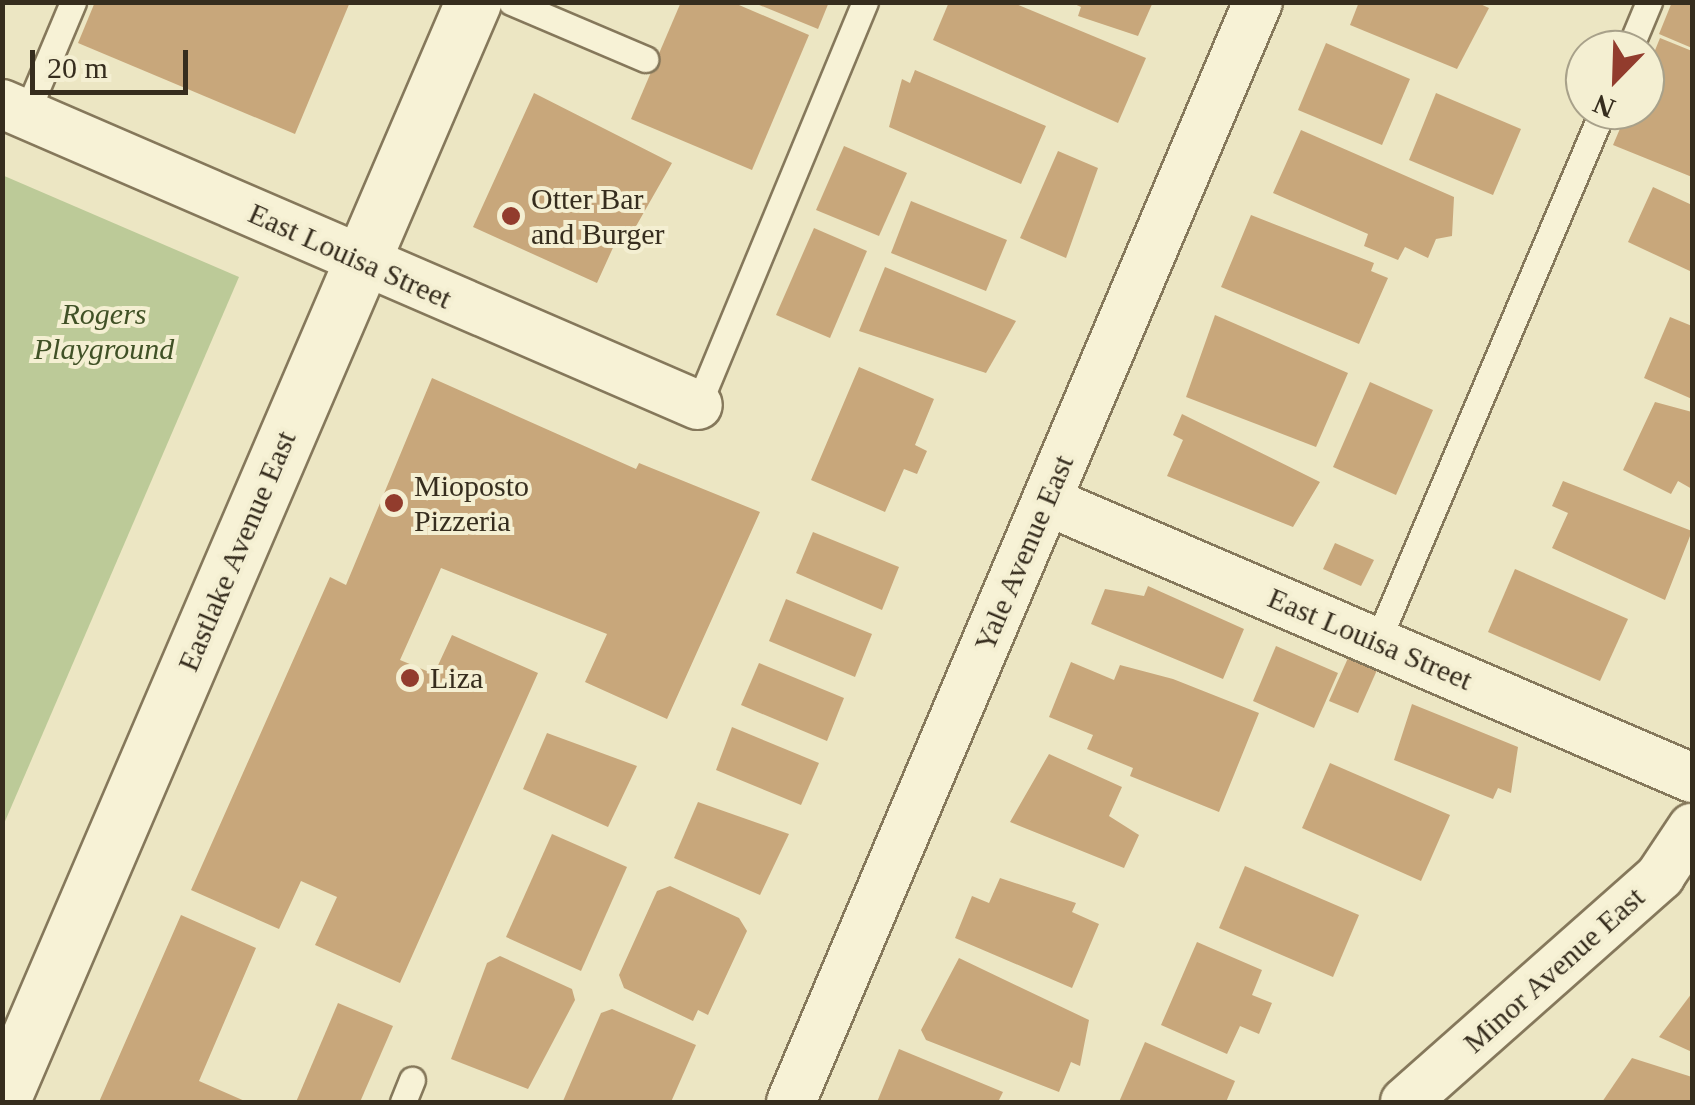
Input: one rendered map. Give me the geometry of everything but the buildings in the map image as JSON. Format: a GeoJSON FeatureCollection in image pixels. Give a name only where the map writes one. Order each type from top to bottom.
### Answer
{"type":"FeatureCollection","features":[{"type":"Feature","properties":{"kind":"main road","name":"Eastlake Avenue East"},"geometry":{"type":"LineString","coordinates":[[2,1100],[474,2]]}},
{"type":"Feature","properties":{"kind":"street","name":"Yale Avenue East"},"geometry":{"type":"LineString","coordinates":[[790,1102],[1258,2]]}},
{"type":"Feature","properties":{"kind":"street","name":"East Louisa Street"},"geometry":{"type":"LineString","coordinates":[[14,109],[698,405]]}},
{"type":"Feature","properties":{"kind":"street","name":"East Louisa Street"},"geometry":{"type":"LineString","coordinates":[[1046,500],[1692,778]]}},
{"type":"Feature","properties":{"kind":"street","name":"Minor Avenue East"},"geometry":{"type":"LineString","coordinates":[[1405,1102],[1660,876],[1692,828]]}},
{"type":"Feature","properties":{"kind":"lane"},"geometry":{"type":"LineString","coordinates":[[14,109],[74,2]]}},
{"type":"Feature","properties":{"kind":"lane"},"geometry":{"type":"LineString","coordinates":[[511,2],[645,59]]}},
{"type":"Feature","properties":{"kind":"lane"},"geometry":{"type":"LineString","coordinates":[[698,405],[866,2]]}},
{"type":"Feature","properties":{"kind":"lane"},"geometry":{"type":"LineString","coordinates":[[1637,30],[1649,2]]}},
{"type":"Feature","properties":{"kind":"lane"},"geometry":{"type":"LineString","coordinates":[[1377,642],[1595,130]]}},
{"type":"Feature","properties":{"kind":"green space","name":"Rogers Playground"},"geometry":{"type":"Polygon","coordinates":[[[2,175],[239,277],[3,826],[2,826],[2,175]]]}},
{"type":"Feature","properties":{"kind":"place","name":"Otter Bar and Burger"},"geometry":{"type":"Point","coordinates":[511,216]}},
{"type":"Feature","properties":{"kind":"place","name":"Mioposto Pizzeria"},"geometry":{"type":"Point","coordinates":[394,503]}},
{"type":"Feature","properties":{"kind":"place","name":"Liza"},"geometry":{"type":"Point","coordinates":[410,678]}}]}
